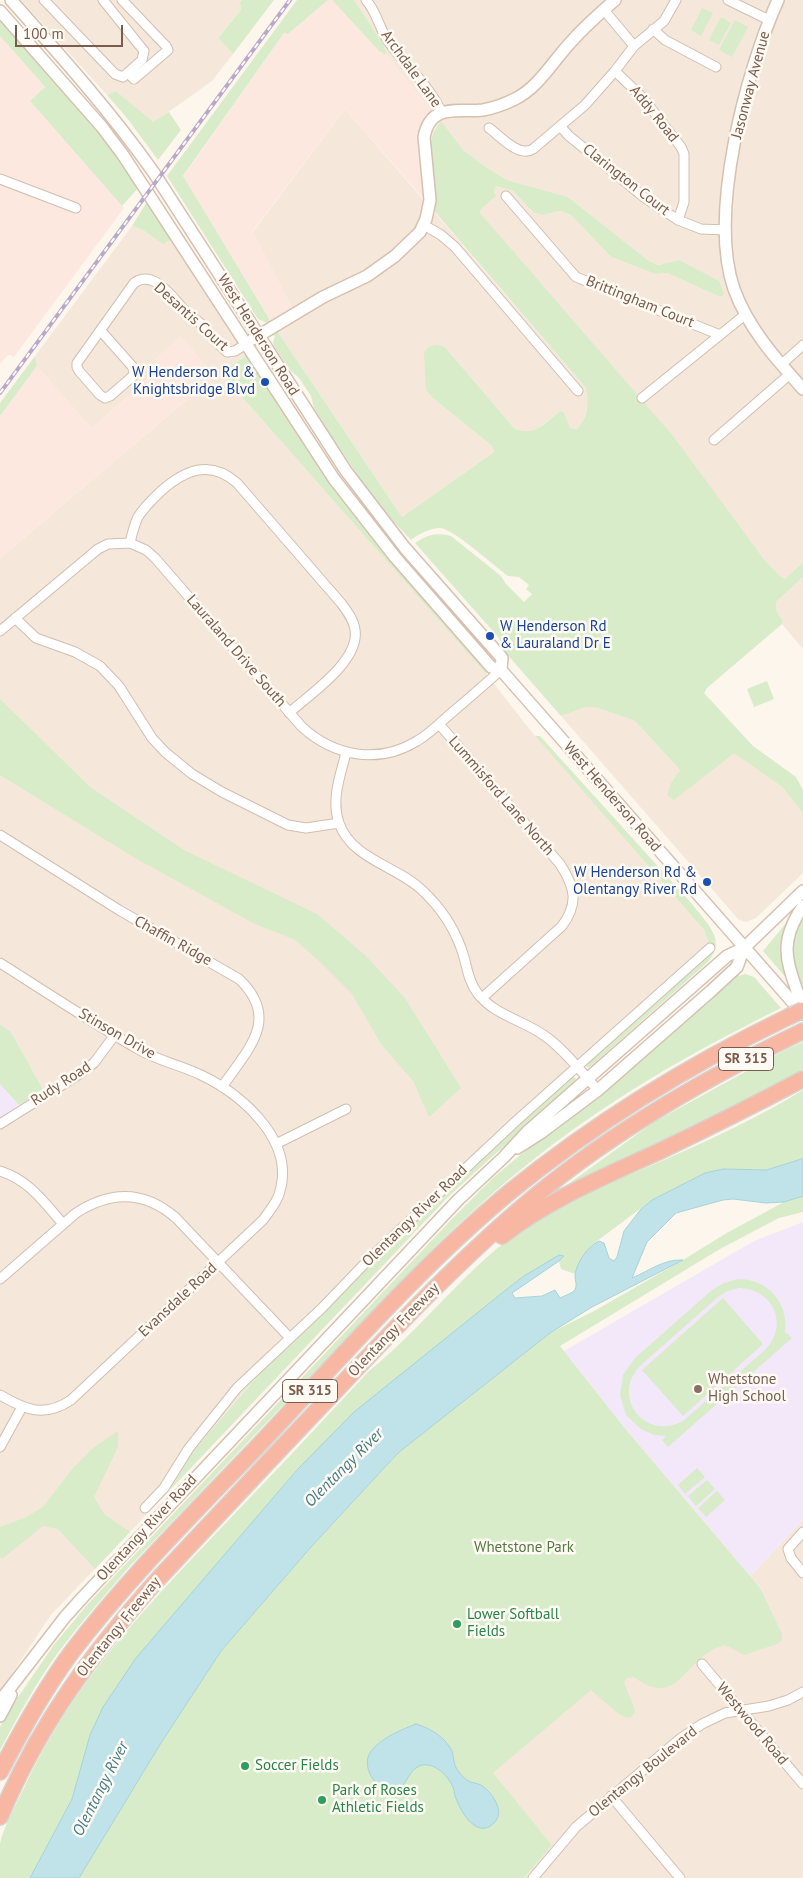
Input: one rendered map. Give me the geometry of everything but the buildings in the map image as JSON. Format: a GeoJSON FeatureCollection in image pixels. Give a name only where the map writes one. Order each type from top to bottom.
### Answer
{"type":"FeatureCollection","features":[{"type":"Feature","properties":{"kind":"highway","name":"Olentangy Freeway"},"geometry":{"type":"LineString","coordinates":[[0,1772],[39,1700],[70,1655],[104,1611],[367,1330],[461,1236],[517,1187],[566,1149],[623,1109],[683,1072],[741,1040],[803,1010]]}},
{"type":"Feature","properties":{"kind":"highway","name":"Olentangy Freeway"},"geometry":{"type":"LineString","coordinates":[[0,1817],[35,1745],[55,1710],[85,1666],[119,1623],[158,1578],[423,1299],[474,1249],[522,1207],[604,1143],[693,1088],[750,1056],[802,1031]]}},
{"type":"Feature","properties":{"kind":"highway"},"geometry":{"type":"LineString","coordinates":[[423,1299],[530,1216],[595,1181],[726,1120],[803,1079]]}},
{"type":"Feature","properties":{"kind":"main road","name":"West Henderson Road"},"geometry":{"type":"LineString","coordinates":[[10,0],[106,109],[135,146],[346,471],[406,548],[502,658],[501,670]]}},
{"type":"Feature","properties":{"kind":"main road"},"geometry":{"type":"LineString","coordinates":[[246,344],[323,296],[367,276],[410,242],[424,225],[429,210],[430,200],[424,137],[429,123],[442,112],[452,109],[482,110],[503,105],[517,98],[536,83],[572,40],[615,0]]}},
{"type":"Feature","properties":{"kind":"main road","name":"Jasonway Avenue"},"geometry":{"type":"LineString","coordinates":[[778,0],[769,20],[738,120],[727,199],[728,264],[734,289],[746,314],[762,340],[803,389]]}},
{"type":"Feature","properties":{"kind":"main road","name":"West Henderson Road"},"geometry":{"type":"LineString","coordinates":[[0,11],[102,126],[123,155],[334,479],[363,517],[490,667],[501,670],[803,1014]]}},
{"type":"Feature","properties":{"kind":"main road","name":"Olentangy River Road"},"geometry":{"type":"LineString","coordinates":[[0,1702],[65,1617],[159,1514],[451,1207],[504,1157],[520,1139],[727,956],[744,948],[803,891]]}},
{"type":"Feature","properties":{"kind":"main road"},"geometry":{"type":"LineString","coordinates":[[803,906],[789,933],[787,950],[789,968],[803,1010]]}},
{"type":"Feature","properties":{"kind":"main road","name":"Olentangy River Road"},"geometry":{"type":"LineString","coordinates":[[504,1157],[542,1132],[598,1090],[734,970],[744,948]]}},
{"type":"Feature","properties":{"kind":"main road","name":"Olentangy River Road"},"geometry":{"type":"LineString","coordinates":[[0,1716],[26,1667]]}},
{"type":"Feature","properties":{"kind":"street"},"geometry":{"type":"LineString","coordinates":[[44,0],[115,74],[123,77],[142,60],[144,50],[103,0]]}},
{"type":"Feature","properties":{"kind":"street"},"geometry":{"type":"LineString","coordinates":[[122,0],[168,50],[134,79],[128,73]]}},
{"type":"Feature","properties":{"kind":"street","name":"Archdale Lane"},"geometry":{"type":"LineString","coordinates":[[366,0],[374,11],[389,41],[428,87],[442,112]]}},
{"type":"Feature","properties":{"kind":"street"},"geometry":{"type":"LineString","coordinates":[[488,128],[519,151],[524,152],[534,149],[585,105],[634,46],[664,21],[676,0]]}},
{"type":"Feature","properties":{"kind":"street"},"geometry":{"type":"LineString","coordinates":[[728,0],[769,20]]}},
{"type":"Feature","properties":{"kind":"street"},"geometry":{"type":"LineString","coordinates":[[604,10],[634,46]]}},
{"type":"Feature","properties":{"kind":"street"},"geometry":{"type":"LineString","coordinates":[[653,29],[665,40],[716,67]]}},
{"type":"Feature","properties":{"kind":"street","name":"Addy Road"},"geometry":{"type":"LineString","coordinates":[[615,71],[643,98],[681,147],[684,154],[684,202],[678,220]]}},
{"type":"Feature","properties":{"kind":"street","name":"Clarington Court"},"geometry":{"type":"LineString","coordinates":[[560,126],[569,136],[645,198],[678,220],[701,229],[726,230]]}},
{"type":"Feature","properties":{"kind":"street"},"geometry":{"type":"LineString","coordinates":[[0,179],[76,208]]}},
{"type":"Feature","properties":{"kind":"street","name":"Brittingham Court"},"geometry":{"type":"LineString","coordinates":[[506,196],[576,277],[720,335]]}},
{"type":"Feature","properties":{"kind":"street"},"geometry":{"type":"LineString","coordinates":[[424,225],[441,235],[455,247],[578,391]]}},
{"type":"Feature","properties":{"kind":"street","name":"Desantis Court"},"geometry":{"type":"LineString","coordinates":[[101,331],[132,366],[134,371],[133,376],[110,396],[105,398],[100,395],[77,367],[77,363],[134,283],[144,278],[153,281],[168,292],[227,352],[231,353],[246,344]]}},
{"type":"Feature","properties":{"kind":"street"},"geometry":{"type":"LineString","coordinates":[[642,398],[746,314]]}},
{"type":"Feature","properties":{"kind":"street"},"geometry":{"type":"LineString","coordinates":[[782,364],[803,345]]}},
{"type":"Feature","properties":{"kind":"street"},"geometry":{"type":"LineString","coordinates":[[714,440],[790,374]]}},
{"type":"Feature","properties":{"kind":"street"},"geometry":{"type":"LineString","coordinates":[[0,631],[89,554],[108,544],[130,543],[132,530],[146,506],[178,478],[190,471],[211,469],[230,476],[341,603],[353,622],[356,631],[353,648],[341,666],[289,712]]}},
{"type":"Feature","properties":{"kind":"street","name":"Lauraland Drive South"},"geometry":{"type":"LineString","coordinates":[[130,543],[146,550],[155,558],[302,727],[316,739],[346,753]]}},
{"type":"Feature","properties":{"kind":"street"},"geometry":{"type":"LineString","coordinates":[[15,618],[36,638],[75,652],[100,666],[119,686],[152,738],[165,752],[192,774],[222,792],[288,825],[306,828],[339,823]]}},
{"type":"Feature","properties":{"kind":"street"},"geometry":{"type":"LineString","coordinates":[[501,670],[416,742],[391,752],[367,755],[346,753],[336,795],[339,823],[346,837],[359,850],[408,878],[436,905],[455,935],[461,948],[470,980],[482,998],[497,1012],[528,1025],[546,1036],[598,1090]]}},
{"type":"Feature","properties":{"kind":"street","name":"Lummisford Lane North"},"geometry":{"type":"LineString","coordinates":[[439,724],[560,864],[570,879],[574,896],[568,918],[562,926],[482,998]]}},
{"type":"Feature","properties":{"kind":"street","name":"Chaffin Ridge"},"geometry":{"type":"LineString","coordinates":[[0,835],[119,910],[240,979],[248,987],[254,994],[259,1008],[258,1029],[252,1043],[222,1087]]}},
{"type":"Feature","properties":{"kind":"street","name":"Olentangy River Road"},"geometry":{"type":"LineString","coordinates":[[145,1508],[164,1488],[189,1448],[237,1388],[412,1218],[576,1066],[710,948]]}},
{"type":"Feature","properties":{"kind":"street","name":"Stinson Drive"},"geometry":{"type":"LineString","coordinates":[[0,963],[114,1036],[141,1051],[199,1073],[222,1087],[249,1108],[266,1128],[276,1144]]}},
{"type":"Feature","properties":{"kind":"street","name":"Rudy Road"},"geometry":{"type":"LineString","coordinates":[[0,1124],[73,1078],[94,1062],[114,1036]]}},
{"type":"Feature","properties":{"kind":"street"},"geometry":{"type":"LineString","coordinates":[[276,1144],[346,1108]]}},
{"type":"Feature","properties":{"kind":"street","name":"Evansdale Road"},"geometry":{"type":"LineString","coordinates":[[22,1407],[33,1410],[52,1410],[71,1400],[263,1220],[277,1200],[282,1187],[283,1175],[280,1154],[276,1144]]}},
{"type":"Feature","properties":{"kind":"street"},"geometry":{"type":"LineString","coordinates":[[0,1172],[16,1177],[31,1187],[63,1224]]}},
{"type":"Feature","properties":{"kind":"street"},"geometry":{"type":"LineString","coordinates":[[0,1280],[63,1224],[87,1206],[110,1197],[124,1196],[148,1200],[176,1218],[290,1338]]}},
{"type":"Feature","properties":{"kind":"street"},"geometry":{"type":"LineString","coordinates":[[0,1395],[22,1407],[0,1447]]}},
{"type":"Feature","properties":{"kind":"street"},"geometry":{"type":"LineString","coordinates":[[803,1532],[790,1546],[788,1554],[803,1573]]}},
{"type":"Feature","properties":{"kind":"street","name":"Westwood Road"},"geometry":{"type":"LineString","coordinates":[[702,1664],[803,1784]]}},
{"type":"Feature","properties":{"kind":"street","name":"Olentangy Boulevard"},"geometry":{"type":"LineString","coordinates":[[533,1878],[571,1832],[610,1796],[680,1738],[702,1724],[725,1713],[769,1706],[788,1700],[803,1692]]}},
{"type":"Feature","properties":{"kind":"street"},"geometry":{"type":"LineString","coordinates":[[610,1796],[680,1878]]}},
{"type":"Feature","properties":{"kind":"shaded area"},"geometry":{"type":"Polygon","coordinates":[[[21,0],[242,0],[240,2],[241,10],[218,38],[233,54],[212,81],[153,123],[116,91],[107,95],[21,0]]]}},
{"type":"Feature","properties":{"kind":"shaded area"},"geometry":{"type":"Polygon","coordinates":[[[328,0],[332,0],[379,51],[386,55],[441,121],[434,129],[435,212],[345,109],[253,231],[295,313],[274,326],[183,177],[284,33],[288,34],[328,0]]]}},
{"type":"Feature","properties":{"kind":"shaded area"},"geometry":{"type":"Polygon","coordinates":[[[354,0],[803,0],[803,562],[785,579],[763,558],[480,213],[481,209],[495,196],[496,186],[513,191],[534,213],[543,215],[560,211],[571,215],[611,257],[655,274],[667,273],[720,297],[679,260],[658,265],[649,261],[568,197],[507,180],[463,150],[386,55],[384,45],[354,0]]]}},
{"type":"Feature","properties":{"kind":"shaded area"},"geometry":{"type":"Polygon","coordinates":[[[0,36],[45,87],[30,101],[124,208],[14,357],[8,355],[0,364],[0,36]]]}},
{"type":"Feature","properties":{"kind":"shaded area"},"geometry":{"type":"Polygon","coordinates":[[[345,109],[586,388],[590,398],[582,424],[577,429],[570,428],[564,412],[560,411],[535,431],[523,432],[514,428],[445,347],[434,399],[492,446],[494,452],[402,517],[274,326],[253,232],[345,109]]]}},
{"type":"Feature","properties":{"kind":"shaded area"},"geometry":{"type":"Polygon","coordinates":[[[132,226],[143,230],[163,243],[174,239],[248,355],[220,372],[487,675],[535,736],[704,930],[710,948],[290,1338],[192,1453],[169,1491],[50,1616],[0,1692],[0,1119],[44,1091],[11,1032],[0,1024],[0,558],[215,376],[154,360],[160,368],[91,429],[37,366],[35,356],[132,226]]]}},
{"type":"Feature","properties":{"kind":"shaded area"},"geometry":{"type":"Polygon","coordinates":[[[181,336],[215,376],[0,558],[0,416],[37,366],[92,428],[160,368],[154,360],[181,336]]]}},
{"type":"Feature","properties":{"kind":"shaded area"},"geometry":{"type":"Polygon","coordinates":[[[803,577],[803,649],[782,624],[783,621],[776,610],[776,602],[803,577]]]}},
{"type":"Feature","properties":{"kind":"shaded area"},"geometry":{"type":"Polygon","coordinates":[[[586,707],[598,708],[635,721],[680,770],[672,781],[733,754],[738,755],[782,787],[803,813],[803,873],[756,918],[746,922],[739,920],[561,716],[586,707]]]}},
{"type":"Feature","properties":{"kind":"shaded area"},"geometry":{"type":"Polygon","coordinates":[[[0,1084],[19,1105],[0,1119],[0,1084]]]}},
{"type":"Feature","properties":{"kind":"shaded area","name":"Whetstone High School"},"geometry":{"type":"Polygon","coordinates":[[[803,1222],[803,1520],[750,1576],[623,1426],[564,1351],[754,1241],[803,1222]]]}},
{"type":"Feature","properties":{"kind":"shaded area"},"geometry":{"type":"Polygon","coordinates":[[[803,1520],[803,1878],[524,1878],[552,1845],[492,1773],[604,1678],[760,1590],[750,1576],[803,1520]]]}},
{"type":"Feature","properties":{"kind":"green space"},"geometry":{"type":"Polygon","coordinates":[[[242,0],[274,0],[233,54],[218,38],[241,10],[240,2],[242,0]]]}},
{"type":"Feature","properties":{"kind":"green space"},"geometry":{"type":"Polygon","coordinates":[[[297,0],[328,0],[288,34],[284,33],[183,176],[270,320],[267,323],[258,319],[167,176],[297,0]]]}},
{"type":"Feature","properties":{"kind":"green space"},"geometry":{"type":"Polygon","coordinates":[[[332,0],[354,0],[384,45],[386,55],[379,51],[332,0]]]}},
{"type":"Feature","properties":{"kind":"green space"},"geometry":{"type":"Polygon","coordinates":[[[702,8],[713,13],[701,36],[691,30],[702,8]]]}},
{"type":"Feature","properties":{"kind":"green space"},"geometry":{"type":"Polygon","coordinates":[[[721,17],[731,23],[719,45],[709,40],[721,17]]]}},
{"type":"Feature","properties":{"kind":"green space"},"geometry":{"type":"Polygon","coordinates":[[[0,18],[105,137],[140,186],[122,206],[30,101],[45,87],[0,36],[0,18]]]}},
{"type":"Feature","properties":{"kind":"green space"},"geometry":{"type":"Polygon","coordinates":[[[735,20],[748,27],[732,57],[719,50],[735,20]]]}},
{"type":"Feature","properties":{"kind":"green space"},"geometry":{"type":"Polygon","coordinates":[[[116,91],[153,122],[169,112],[181,130],[158,160],[127,118],[107,95],[116,91]]]}},
{"type":"Feature","properties":{"kind":"green space"},"geometry":{"type":"Polygon","coordinates":[[[441,121],[463,150],[507,180],[568,197],[649,261],[658,265],[679,260],[719,281],[724,294],[720,297],[667,273],[655,274],[611,257],[571,215],[560,211],[543,215],[534,213],[513,191],[496,186],[494,192],[496,196],[481,209],[480,213],[673,436],[763,558],[785,579],[803,562],[803,577],[776,602],[776,610],[783,621],[782,624],[707,688],[704,693],[753,746],[796,777],[803,790],[803,813],[782,787],[733,754],[674,800],[667,795],[672,781],[680,770],[635,721],[598,708],[586,707],[561,716],[505,652],[499,638],[415,543],[432,535],[451,536],[501,576],[506,584],[524,602],[532,594],[526,589],[529,585],[519,577],[508,576],[464,541],[446,530],[440,528],[432,529],[411,540],[368,490],[327,430],[314,408],[311,396],[274,346],[275,337],[273,334],[278,332],[402,517],[494,452],[492,446],[434,399],[426,390],[424,352],[431,346],[445,347],[514,428],[528,431],[539,428],[560,411],[564,412],[570,428],[577,429],[580,425],[587,410],[588,398],[586,388],[435,212],[430,153],[431,141],[441,121]]]}},
{"type":"Feature","properties":{"kind":"green space"},"geometry":{"type":"Polygon","coordinates":[[[148,200],[171,240],[163,244],[143,230],[132,226],[148,200]]]}},
{"type":"Feature","properties":{"kind":"green space"},"geometry":{"type":"Polygon","coordinates":[[[248,355],[309,451],[348,507],[398,569],[486,669],[487,675],[220,372],[248,355]]]}},
{"type":"Feature","properties":{"kind":"green space"},"geometry":{"type":"Polygon","coordinates":[[[35,356],[37,366],[0,416],[0,403],[35,356]]]}},
{"type":"Feature","properties":{"kind":"green space"},"geometry":{"type":"Polygon","coordinates":[[[767,681],[774,699],[754,707],[747,689],[767,681]]]}},
{"type":"Feature","properties":{"kind":"green space"},"geometry":{"type":"Polygon","coordinates":[[[0,699],[90,787],[184,850],[317,914],[365,955],[405,998],[461,1088],[429,1117],[413,1081],[381,1044],[352,994],[295,940],[253,923],[135,858],[0,775],[0,699]]]}},
{"type":"Feature","properties":{"kind":"green space"},"geometry":{"type":"Polygon","coordinates":[[[535,736],[540,736],[692,904],[709,925],[715,939],[716,946],[708,962],[590,1067],[587,1067],[586,1063],[710,948],[704,930],[535,736]]]}},
{"type":"Feature","properties":{"kind":"green space"},"geometry":{"type":"Polygon","coordinates":[[[803,912],[803,993],[794,975],[791,938],[803,912]]]}},
{"type":"Feature","properties":{"kind":"green space"},"geometry":{"type":"Polygon","coordinates":[[[792,916],[789,924],[793,986],[763,951],[792,916]]]}},
{"type":"Feature","properties":{"kind":"green space"},"geometry":{"type":"Polygon","coordinates":[[[738,974],[739,976],[745,974],[754,977],[781,1008],[680,1061],[615,1101],[553,1144],[471,1212],[374,1309],[129,1567],[60,1650],[28,1699],[0,1750],[0,1727],[10,1709],[53,1646],[87,1605],[452,1219],[494,1177],[738,974]]]}},
{"type":"Feature","properties":{"kind":"green space"},"geometry":{"type":"Polygon","coordinates":[[[0,1024],[11,1032],[44,1091],[19,1105],[0,1084],[0,1024]]]}},
{"type":"Feature","properties":{"kind":"green space"},"geometry":{"type":"Polygon","coordinates":[[[803,1042],[803,1069],[755,1100],[553,1195],[654,1122],[803,1042]]]}},
{"type":"Feature","properties":{"kind":"green space"},"geometry":{"type":"Polygon","coordinates":[[[573,1076],[577,1080],[574,1085],[448,1197],[169,1491],[192,1453],[290,1338],[436,1200],[573,1076]]]}},
{"type":"Feature","properties":{"kind":"green space"},"geometry":{"type":"Polygon","coordinates":[[[803,1090],[803,1159],[766,1170],[723,1169],[706,1173],[652,1200],[593,1244],[583,1256],[575,1274],[561,1269],[559,1261],[564,1256],[524,1276],[297,1470],[238,1540],[90,1735],[72,1799],[30,1878],[0,1878],[0,1844],[7,1823],[43,1751],[64,1715],[87,1682],[111,1650],[164,1588],[369,1371],[409,1335],[485,1259],[528,1225],[577,1197],[735,1127],[803,1090]]]}},
{"type":"Feature","properties":{"kind":"green space","name":"Whetstone Park"},"geometry":{"type":"Polygon","coordinates":[[[803,1196],[803,1212],[779,1218],[720,1249],[560,1346],[623,1426],[761,1590],[782,1634],[782,1640],[777,1644],[744,1655],[725,1645],[717,1648],[704,1656],[670,1686],[660,1688],[648,1686],[634,1677],[627,1678],[624,1682],[635,1712],[632,1717],[626,1718],[615,1711],[591,1690],[493,1773],[552,1845],[524,1878],[79,1878],[161,1743],[221,1651],[311,1547],[398,1453],[550,1333],[596,1310],[725,1234],[784,1202],[803,1196]]]}},
{"type":"Feature","properties":{"kind":"green space"},"geometry":{"type":"Polygon","coordinates":[[[738,1279],[749,1280],[767,1288],[780,1302],[785,1321],[785,1332],[792,1338],[668,1447],[662,1440],[666,1436],[654,1435],[641,1429],[626,1415],[620,1395],[623,1375],[635,1358],[712,1290],[724,1283],[738,1279]],[[738,1288],[718,1297],[641,1365],[632,1377],[629,1389],[630,1401],[636,1412],[644,1420],[656,1425],[669,1426],[683,1421],[765,1350],[776,1330],[777,1319],[769,1301],[760,1294],[738,1288]]]}},
{"type":"Feature","properties":{"kind":"green space"},"geometry":{"type":"Polygon","coordinates":[[[723,1298],[763,1344],[683,1416],[642,1370],[723,1298]]]}},
{"type":"Feature","properties":{"kind":"green space"},"geometry":{"type":"Polygon","coordinates":[[[118,1431],[118,1447],[94,1497],[104,1514],[130,1532],[95,1569],[58,1529],[43,1526],[2,1559],[0,1557],[0,1527],[24,1518],[43,1507],[73,1468],[93,1448],[118,1431]]]}},
{"type":"Feature","properties":{"kind":"green space"},"geometry":{"type":"Polygon","coordinates":[[[697,1468],[705,1477],[685,1494],[678,1485],[697,1468]]]}},
{"type":"Feature","properties":{"kind":"green space"},"geometry":{"type":"Polygon","coordinates":[[[707,1480],[715,1489],[696,1506],[688,1496],[707,1480]]]}},
{"type":"Feature","properties":{"kind":"green space"},"geometry":{"type":"Polygon","coordinates":[[[717,1491],[725,1500],[706,1517],[698,1508],[717,1491]]]}},
{"type":"Feature","properties":{"kind":"water","name":"Olentangy River"},"geometry":{"type":"Polygon","coordinates":[[[803,1159],[803,1196],[784,1202],[766,1203],[733,1199],[723,1200],[676,1213],[647,1242],[632,1278],[663,1263],[683,1260],[592,1307],[550,1333],[398,1453],[311,1547],[221,1651],[161,1743],[79,1878],[30,1878],[72,1799],[90,1735],[103,1707],[136,1658],[297,1470],[354,1412],[507,1289],[524,1276],[559,1255],[564,1256],[512,1293],[515,1298],[542,1296],[555,1290],[560,1298],[574,1291],[576,1271],[587,1251],[599,1241],[604,1243],[609,1258],[614,1261],[617,1257],[624,1231],[641,1209],[652,1200],[705,1173],[723,1169],[766,1170],[803,1159]]]}},
{"type":"Feature","properties":{"kind":"water"},"geometry":{"type":"Polygon","coordinates":[[[416,1724],[427,1728],[441,1737],[452,1751],[455,1765],[460,1774],[469,1781],[481,1785],[493,1797],[499,1813],[491,1826],[480,1828],[464,1815],[449,1780],[437,1768],[421,1765],[399,1787],[390,1788],[379,1785],[372,1778],[367,1763],[369,1754],[376,1745],[398,1731],[416,1724]]]}},
{"type":"Feature","properties":{"kind":"railway"},"geometry":{"type":"LineString","coordinates":[[0,393],[290,0]]}},
{"type":"Feature","properties":{"kind":"place","name":"W Henderson Rd & Knightsbridge Blvd"},"geometry":{"type":"Point","coordinates":[265,382]}},
{"type":"Feature","properties":{"kind":"place","name":"W Henderson Rd & Lauraland Dr E"},"geometry":{"type":"Point","coordinates":[490,636]}},
{"type":"Feature","properties":{"kind":"place","name":"W Henderson Rd & Olentangy River Rd"},"geometry":{"type":"Point","coordinates":[707,882]}},
{"type":"Feature","properties":{"kind":"place","name":"Whetstone High School"},"geometry":{"type":"Point","coordinates":[698,1389]}},
{"type":"Feature","properties":{"kind":"place","name":"Lower Softball Fields"},"geometry":{"type":"Point","coordinates":[457,1624]}},
{"type":"Feature","properties":{"kind":"place","name":"Soccer Fields"},"geometry":{"type":"Point","coordinates":[245,1766]}},
{"type":"Feature","properties":{"kind":"place","name":"Park of Roses Athletic Fields"},"geometry":{"type":"Point","coordinates":[322,1800]}}]}
